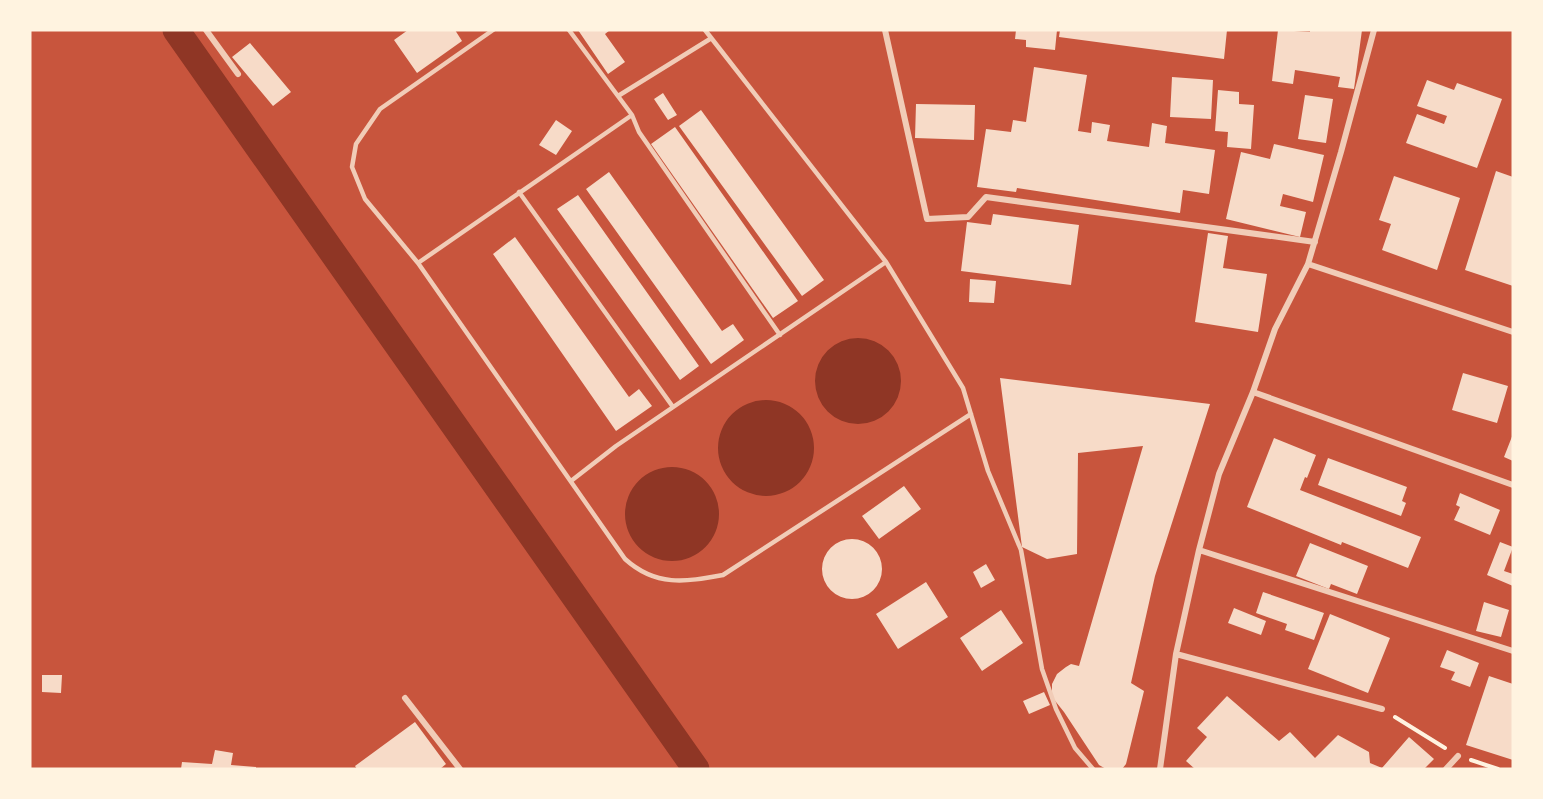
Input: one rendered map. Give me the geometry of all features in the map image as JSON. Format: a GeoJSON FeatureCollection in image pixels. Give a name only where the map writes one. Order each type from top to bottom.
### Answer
{"type":"FeatureCollection","features":[{"type":"Feature","properties":{"kind":"street"},"geometry":{"type":"LineString","coordinates":[[206,30],[238,74]]}},
{"type":"Feature","properties":{"kind":"street"},"geometry":{"type":"LineString","coordinates":[[885,30],[927,219],[968,217],[986,197],[1315,243]]}},
{"type":"Feature","properties":{"kind":"street"},"geometry":{"type":"LineString","coordinates":[[1160,769],[1176,654],[1219,474],[1253,392],[1275,329],[1308,264],[1374,30]]}},
{"type":"Feature","properties":{"kind":"street"},"geometry":{"type":"LineString","coordinates":[[1308,264],[1513,332]]}},
{"type":"Feature","properties":{"kind":"street"},"geometry":{"type":"LineString","coordinates":[[1253,392],[1513,485]]}},
{"type":"Feature","properties":{"kind":"street"},"geometry":{"type":"LineString","coordinates":[[1199,550],[1513,651]]}},
{"type":"Feature","properties":{"kind":"street"},"geometry":{"type":"LineString","coordinates":[[1176,654],[1382,709]]}},
{"type":"Feature","properties":{"kind":"street"},"geometry":{"type":"LineString","coordinates":[[405,698],[460,769]]}},
{"type":"Feature","properties":{"kind":"street"},"geometry":{"type":"LineString","coordinates":[[1446,769],[1458,756]]}},
{"type":"Feature","properties":{"kind":"lane"},"geometry":{"type":"LineString","coordinates":[[493,30],[380,109],[356,144],[352,166],[365,199],[418,263],[625,559],[638,570],[658,578],[686,581],[723,575],[971,414]]}},
{"type":"Feature","properties":{"kind":"lane"},"geometry":{"type":"LineString","coordinates":[[569,30],[632,115],[639,132],[780,334]]}},
{"type":"Feature","properties":{"kind":"lane"},"geometry":{"type":"LineString","coordinates":[[705,30],[886,262],[963,388],[988,471],[1021,550],[1042,669],[1056,709],[1075,748],[1093,769]]}},
{"type":"Feature","properties":{"kind":"lane"},"geometry":{"type":"LineString","coordinates":[[618,96],[710,39]]}},
{"type":"Feature","properties":{"kind":"lane"},"geometry":{"type":"LineString","coordinates":[[418,263],[632,115]]}},
{"type":"Feature","properties":{"kind":"lane"},"geometry":{"type":"LineString","coordinates":[[519,192],[673,407]]}},
{"type":"Feature","properties":{"kind":"lane"},"geometry":{"type":"LineString","coordinates":[[571,481],[616,446],[886,262]]}},
{"type":"Feature","properties":{"kind":"path"},"geometry":{"type":"LineString","coordinates":[[1382,709],[1458,756],[1498,769]]}},
{"type":"Feature","properties":{"kind":"shaded area"},"geometry":{"type":"Polygon","coordinates":[[[858,338],[882,345],[894,357],[901,381],[894,405],[882,417],[858,424],[834,417],[822,405],[815,381],[822,357],[834,345],[858,338]]]}},
{"type":"Feature","properties":{"kind":"shaded area"},"geometry":{"type":"Polygon","coordinates":[[[766,400],[784,404],[800,414],[810,430],[814,448],[810,466],[800,482],[784,492],[766,496],[748,492],[732,482],[722,466],[718,448],[722,430],[732,414],[748,404],[766,400]]]}},
{"type":"Feature","properties":{"kind":"shaded area"},"geometry":{"type":"Polygon","coordinates":[[[672,467],[690,470],[705,481],[716,496],[719,514],[716,532],[705,547],[690,558],[672,561],[654,558],[639,547],[628,532],[625,514],[628,496],[639,481],[654,470],[672,467]]]}},
{"type":"Feature","properties":{"kind":"building"},"geometry":{"type":"Polygon","coordinates":[[[408,30],[455,30],[462,41],[417,73],[394,40],[408,30]]]}},
{"type":"Feature","properties":{"kind":"building"},"geometry":{"type":"Polygon","coordinates":[[[578,30],[610,30],[605,34],[625,62],[608,74],[578,30]]]}},
{"type":"Feature","properties":{"kind":"building"},"geometry":{"type":"Polygon","coordinates":[[[1016,30],[1057,30],[1055,50],[1026,47],[1026,40],[1015,39],[1016,30]]]}},
{"type":"Feature","properties":{"kind":"building"},"geometry":{"type":"Polygon","coordinates":[[[1060,30],[1227,30],[1224,59],[1059,37],[1060,30]]]}},
{"type":"Feature","properties":{"kind":"building"},"geometry":{"type":"Polygon","coordinates":[[[1278,30],[1310,32],[1310,30],[1362,30],[1354,89],[1338,87],[1340,77],[1295,70],[1293,84],[1272,81],[1278,30]]]}},
{"type":"Feature","properties":{"kind":"building"},"geometry":{"type":"Polygon","coordinates":[[[250,43],[291,92],[273,106],[232,57],[250,43]]]}},
{"type":"Feature","properties":{"kind":"building"},"geometry":{"type":"Polygon","coordinates":[[[1034,67],[1087,75],[1078,131],[1091,133],[1092,122],[1110,125],[1107,141],[1149,147],[1152,123],[1167,126],[1165,143],[1215,150],[1209,194],[1183,190],[1180,213],[1017,188],[1016,192],[977,187],[986,129],[1011,132],[1013,120],[1026,122],[1034,67]]]}},
{"type":"Feature","properties":{"kind":"building"},"geometry":{"type":"Polygon","coordinates":[[[1172,77],[1213,80],[1211,119],[1170,117],[1172,77]]]}},
{"type":"Feature","properties":{"kind":"building"},"geometry":{"type":"Polygon","coordinates":[[[1427,80],[1454,90],[1457,83],[1502,99],[1477,168],[1406,143],[1417,114],[1444,124],[1447,116],[1417,106],[1427,80]]]}},
{"type":"Feature","properties":{"kind":"building"},"geometry":{"type":"Polygon","coordinates":[[[1218,90],[1239,92],[1239,104],[1254,105],[1251,149],[1227,147],[1228,132],[1215,131],[1218,90]]]}},
{"type":"Feature","properties":{"kind":"building"},"geometry":{"type":"Polygon","coordinates":[[[663,93],[677,115],[668,120],[654,99],[663,93]]]}},
{"type":"Feature","properties":{"kind":"building"},"geometry":{"type":"Polygon","coordinates":[[[1305,95],[1333,99],[1326,143],[1298,139],[1305,95]]]}},
{"type":"Feature","properties":{"kind":"building"},"geometry":{"type":"Polygon","coordinates":[[[916,104],[975,105],[974,140],[915,138],[916,104]]]}},
{"type":"Feature","properties":{"kind":"building"},"geometry":{"type":"Polygon","coordinates":[[[701,110],[824,280],[802,296],[679,126],[701,110]]]}},
{"type":"Feature","properties":{"kind":"building"},"geometry":{"type":"Polygon","coordinates":[[[556,120],[572,131],[556,155],[539,145],[556,120]]]}},
{"type":"Feature","properties":{"kind":"building"},"geometry":{"type":"Polygon","coordinates":[[[675,127],[798,301],[773,318],[651,144],[675,127]]]}},
{"type":"Feature","properties":{"kind":"building"},"geometry":{"type":"Polygon","coordinates":[[[1274,144],[1324,155],[1313,202],[1283,194],[1280,206],[1306,212],[1300,237],[1226,219],[1241,152],[1270,159],[1274,144]]]}},
{"type":"Feature","properties":{"kind":"building"},"geometry":{"type":"Polygon","coordinates":[[[1496,171],[1513,177],[1513,286],[1465,270],[1496,171]]]}},
{"type":"Feature","properties":{"kind":"building"},"geometry":{"type":"Polygon","coordinates":[[[609,172],[722,331],[733,324],[744,340],[711,364],[586,189],[609,172]]]}},
{"type":"Feature","properties":{"kind":"building"},"geometry":{"type":"Polygon","coordinates":[[[1394,176],[1460,198],[1437,270],[1382,250],[1391,224],[1379,220],[1394,176]]]}},
{"type":"Feature","properties":{"kind":"building"},"geometry":{"type":"Polygon","coordinates":[[[578,195],[699,366],[680,380],[557,209],[578,195]]]}},
{"type":"Feature","properties":{"kind":"building"},"geometry":{"type":"Polygon","coordinates":[[[993,214],[1079,225],[1071,285],[961,271],[967,222],[991,225],[993,214]]]}},
{"type":"Feature","properties":{"kind":"building"},"geometry":{"type":"Polygon","coordinates":[[[1208,233],[1228,236],[1223,268],[1267,274],[1258,332],[1195,322],[1208,233]]]}},
{"type":"Feature","properties":{"kind":"building"},"geometry":{"type":"Polygon","coordinates":[[[515,237],[629,397],[639,389],[652,406],[616,431],[493,254],[515,237]]]}},
{"type":"Feature","properties":{"kind":"building"},"geometry":{"type":"Polygon","coordinates":[[[970,279],[996,281],[994,303],[969,302],[970,279]]]}},
{"type":"Feature","properties":{"kind":"building"},"geometry":{"type":"Polygon","coordinates":[[[1463,373],[1508,386],[1497,423],[1452,410],[1463,373]]]}},
{"type":"Feature","properties":{"kind":"building"},"geometry":{"type":"Polygon","coordinates":[[[1000,378],[1210,404],[1155,576],[1131,683],[1144,691],[1126,764],[1122,769],[1106,769],[1099,765],[1052,697],[1052,684],[1057,674],[1066,667],[1071,664],[1079,666],[1143,446],[1078,453],[1077,554],[1047,559],[1022,547],[1000,378]]]}},
{"type":"Feature","properties":{"kind":"building"},"geometry":{"type":"Polygon","coordinates":[[[1513,434],[1513,461],[1504,457],[1513,434]]]}},
{"type":"Feature","properties":{"kind":"building"},"geometry":{"type":"Polygon","coordinates":[[[1274,438],[1316,455],[1300,490],[1421,537],[1408,568],[1342,542],[1341,545],[1247,507],[1274,438]]]}},
{"type":"Feature","properties":{"kind":"building"},"geometry":{"type":"Polygon","coordinates":[[[1328,458],[1407,487],[1402,501],[1406,503],[1401,516],[1318,485],[1328,458]]]}},
{"type":"Feature","properties":{"kind":"building"},"geometry":{"type":"Polygon","coordinates":[[[904,486],[921,509],[879,539],[862,516],[904,486]]]}},
{"type":"Feature","properties":{"kind":"building"},"geometry":{"type":"Polygon","coordinates":[[[1460,493],[1500,510],[1490,535],[1454,520],[1460,507],[1456,505],[1460,493]]]}},
{"type":"Feature","properties":{"kind":"building"},"geometry":{"type":"Polygon","coordinates":[[[846,539],[858,539],[874,547],[880,557],[882,569],[880,581],[874,591],[858,599],[846,599],[830,591],[822,575],[822,563],[830,547],[846,539]]]}},
{"type":"Feature","properties":{"kind":"building"},"geometry":{"type":"Polygon","coordinates":[[[1500,542],[1513,547],[1504,571],[1513,574],[1513,586],[1487,575],[1500,542]]]}},
{"type":"Feature","properties":{"kind":"building"},"geometry":{"type":"Polygon","coordinates":[[[1310,543],[1368,566],[1357,594],[1331,584],[1329,589],[1296,576],[1310,543]]]}},
{"type":"Feature","properties":{"kind":"building"},"geometry":{"type":"Polygon","coordinates":[[[986,564],[995,580],[981,588],[973,572],[986,564]]]}},
{"type":"Feature","properties":{"kind":"building"},"geometry":{"type":"Polygon","coordinates":[[[926,582],[948,617],[898,649],[876,614],[926,582]]]}},
{"type":"Feature","properties":{"kind":"building"},"geometry":{"type":"Polygon","coordinates":[[[1263,592],[1324,613],[1314,640],[1285,630],[1287,624],[1256,613],[1263,592]]]}},
{"type":"Feature","properties":{"kind":"building"},"geometry":{"type":"Polygon","coordinates":[[[1484,602],[1509,610],[1501,637],[1476,631],[1484,602]]]}},
{"type":"Feature","properties":{"kind":"building"},"geometry":{"type":"Polygon","coordinates":[[[1234,608],[1266,621],[1261,635],[1228,623],[1234,608]]]}},
{"type":"Feature","properties":{"kind":"building"},"geometry":{"type":"Polygon","coordinates":[[[1001,610],[1023,643],[982,671],[960,638],[1001,610]]]}},
{"type":"Feature","properties":{"kind":"building"},"geometry":{"type":"Polygon","coordinates":[[[1330,614],[1390,638],[1368,693],[1308,669],[1330,614]]]}},
{"type":"Feature","properties":{"kind":"building"},"geometry":{"type":"Polygon","coordinates":[[[1447,650],[1479,663],[1470,687],[1451,680],[1455,672],[1440,667],[1447,650]]]}},
{"type":"Feature","properties":{"kind":"building"},"geometry":{"type":"Polygon","coordinates":[[[42,675],[62,675],[61,693],[42,692],[42,675]]]}},
{"type":"Feature","properties":{"kind":"building"},"geometry":{"type":"Polygon","coordinates":[[[1489,676],[1513,684],[1513,760],[1466,745],[1489,676]]]}},
{"type":"Feature","properties":{"kind":"building"},"geometry":{"type":"Polygon","coordinates":[[[1044,692],[1050,705],[1029,714],[1023,701],[1044,692]]]}},
{"type":"Feature","properties":{"kind":"building"},"geometry":{"type":"Polygon","coordinates":[[[1227,696],[1279,741],[1290,732],[1315,758],[1338,735],[1369,752],[1370,763],[1382,768],[1409,737],[1434,759],[1424,769],[1195,769],[1186,761],[1207,737],[1197,728],[1227,696]]]}},
{"type":"Feature","properties":{"kind":"building"},"geometry":{"type":"Polygon","coordinates":[[[415,722],[446,764],[440,769],[357,769],[355,766],[415,722]]]}},
{"type":"Feature","properties":{"kind":"building"},"geometry":{"type":"Polygon","coordinates":[[[215,750],[233,753],[231,765],[256,767],[256,769],[181,769],[182,762],[212,764],[215,750]]]}},
{"type":"Feature","properties":{"kind":"waterway"},"geometry":{"type":"LineString","coordinates":[[176,30],[696,769]]}}]}
